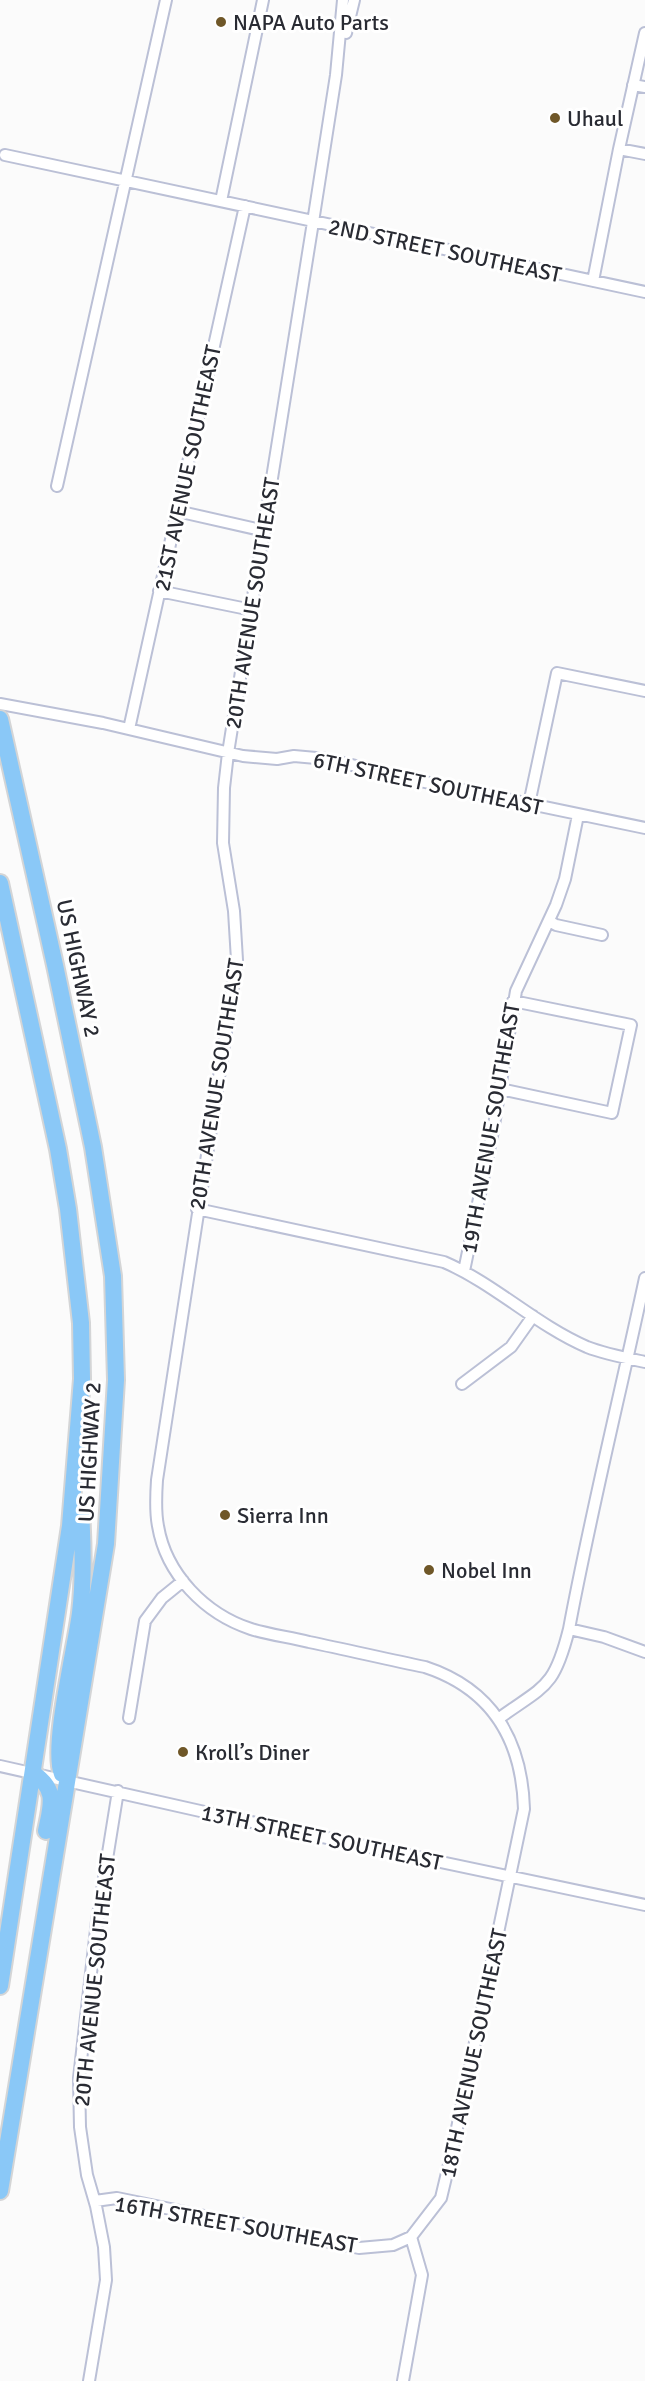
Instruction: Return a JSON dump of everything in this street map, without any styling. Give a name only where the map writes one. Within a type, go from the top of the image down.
[{"type":"highway","name":"US HIGHWAY 2","points":[[0,719],[81,1083],[105,1219],[113,1276],[116,1380],[114,1450],[106,1544],[0,2191]]},
{"type":"highway","points":[[0,774],[34,872]]},
{"type":"highway","name":"US HIGHWAY 2","points":[[0,883],[56,1138],[68,1209],[81,1323],[82,1379],[77,1459],[67,1548],[0,1986]]},
{"type":"highway","points":[[67,1780],[60,1772],[61,1734],[80,1612],[82,1584],[77,1459]]},
{"type":"highway","points":[[26,2035],[33,1923],[51,1797],[48,1786],[33,1773]]},
{"type":"street","points":[[57,486],[166,0]]},
{"type":"street","points":[[4,155],[221,201],[263,0]]},
{"type":"street","points":[[336,75],[343,0]]},
{"type":"street","points":[[336,75],[354,0]]},
{"type":"street","points":[[593,281],[618,149],[645,33]]},
{"type":"street","name":"20TH AVENUE SOUTHEAST","points":[[183,1581],[163,1545],[158,1525],[157,1480],[237,960],[234,911],[223,843],[223,798],[228,753],[336,75]]},
{"type":"street","points":[[633,85],[645,87]]},
{"type":"street","points":[[618,149],[645,154]]},
{"type":"street","name":"2ND STREET SOUTHEAST","points":[[221,201],[645,292]]},
{"type":"street","name":"21ST AVENUE SOUTHEAST","points":[[129,729],[244,206]]},
{"type":"street","points":[[177,511],[265,531]]},
{"type":"street","points":[[159,591],[252,610]]},
{"type":"street","points":[[529,804],[557,673],[645,691]]},
{"type":"street","name":"6TH STREET SOUTHEAST","points":[[0,704],[129,729],[228,753],[277,759],[294,756],[327,759],[645,828]]},
{"type":"street","name":"19TH AVENUE SOUTHEAST","points":[[578,815],[565,879],[549,921],[520,978],[513,1001],[500,1089],[464,1271],[533,1316],[588,1347],[645,1362]]},
{"type":"street","points":[[549,921],[556,926],[602,935]]},
{"type":"street","points":[[500,1089],[612,1113],[631,1025],[513,1001]]},
{"type":"street","points":[[197,1209],[444,1262],[464,1271]]},
{"type":"street","points":[[498,1719],[535,1695],[551,1679],[562,1658],[588,1530],[645,1278]]},
{"type":"street","points":[[462,1384],[511,1347],[533,1316]]},
{"type":"street","points":[[129,1718],[145,1620],[162,1598],[183,1581]]},
{"type":"street","name":"18TH AVENUE SOUTHEAST","points":[[183,1581],[206,1605],[220,1615],[253,1629],[443,1673],[476,1694],[498,1719],[511,1742],[523,1783],[524,1809],[511,1877],[441,2198],[411,2237]]},
{"type":"street","points":[[569,1629],[604,1637],[645,1653]]},
{"type":"street","name":"13TH STREET SOUTHEAST","points":[[0,1766],[218,1815],[645,1905]]},
{"type":"street","name":"20TH AVENUE SOUTHEAST","points":[[89,2381],[106,2280],[104,2247],[95,2200],[87,2175],[81,2135],[79,2078],[97,1922],[118,1791]]},
{"type":"street","name":"16TH STREET SOUTHEAST","points":[[95,2200],[117,2198],[359,2248],[393,2245],[411,2237]]},
{"type":"street","points":[[403,2381],[422,2275],[411,2237]]},
{"type":"place","name":"NAPA Auto Parts","points":[[221,22]]},
{"type":"place","name":"Uhaul","points":[[555,118]]},
{"type":"place","name":"Sierra Inn","points":[[225,1515]]},
{"type":"place","name":"Nobel Inn","points":[[429,1570]]},
{"type":"place","name":"Kroll’s Diner","points":[[183,1752]]}]
